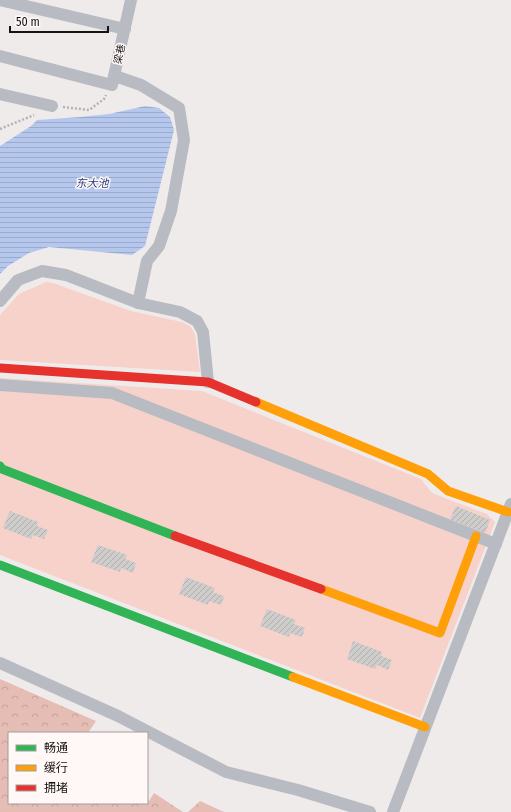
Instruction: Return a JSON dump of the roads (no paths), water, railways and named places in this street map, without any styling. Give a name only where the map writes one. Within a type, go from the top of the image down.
[{"type":"street","points":[[0,0],[125,29]]},
{"type":"street","name":"梁巷","points":[[113,80],[131,0]]},
{"type":"street","points":[[0,56],[141,85],[179,108],[184,140],[171,211],[159,246],[147,261],[138,303]]},
{"type":"street","points":[[0,94],[52,106]]},
{"type":"street","points":[[0,301],[18,280],[42,271],[66,275],[138,303],[180,312],[197,321],[203,332],[208,382]]},
{"type":"street","points":[[0,368],[208,382],[428,474],[448,491],[509,508],[393,812]]},
{"type":"street","points":[[0,385],[112,393],[496,544]]},
{"type":"street","points":[[0,466],[2,469],[174,536],[440,633],[476,536]]},
{"type":"street","points":[[0,565],[425,727]]},
{"type":"street","points":[[0,663],[118,716],[226,772],[298,790],[370,812]]},
{"type":"water","name":"东大池","points":[[145,106],[159,108],[170,117],[174,130],[145,246],[132,255],[49,247],[29,253],[8,266],[0,274],[0,146],[31,126],[37,120],[109,114]]}]
